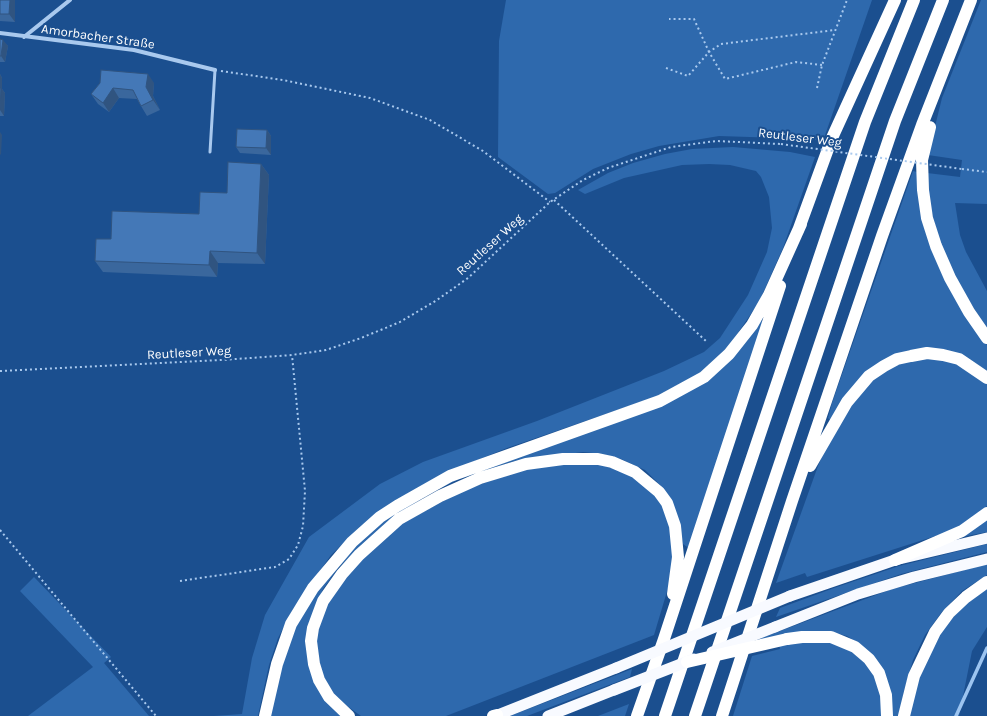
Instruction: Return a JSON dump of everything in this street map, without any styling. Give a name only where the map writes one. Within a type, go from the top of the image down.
[{"type":"highway","points":[[637,716],[664,639],[801,224],[832,138],[895,0]]},
{"type":"highway","points":[[665,716],[864,122],[914,0]]},
{"type":"highway","points":[[695,716],[892,129],[943,0]]},
{"type":"highway","points":[[722,716],[792,501],[882,236],[971,0]]},
{"type":"highway","points":[[956,37],[925,140],[922,160],[923,190],[927,218],[936,246],[950,278],[969,312],[987,338]]},
{"type":"highway","points":[[265,716],[277,664],[291,624],[312,588],[352,542],[380,517],[450,476],[660,401],[704,377],[729,354],[752,325],[769,296],[801,224]]},
{"type":"highway","points":[[792,501],[836,418],[868,376],[897,359],[927,354],[943,355],[959,359],[987,378]]},
{"type":"highway","points":[[349,716],[333,702],[324,689],[316,672],[312,651],[313,628],[323,601],[359,555],[399,520],[440,496],[480,478],[526,464],[563,459],[598,459],[612,462],[635,472],[659,492],[672,515],[678,535],[678,567],[664,639]]},
{"type":"highway","points":[[495,716],[790,596],[895,560],[962,531],[987,513]]},
{"type":"highway","points":[[895,560],[987,538]]},
{"type":"highway","points":[[548,716],[858,594],[914,576],[987,559]]},
{"type":"highway","points":[[904,716],[914,676],[935,632],[949,614],[966,597],[987,582]]},
{"type":"highway","points":[[687,662],[787,639],[802,637],[831,637],[855,646],[869,659],[878,673],[886,696],[887,716]]},
{"type":"street","points":[[24,36],[70,0]]},
{"type":"street","name":"Amorbacher Straße","points":[[0,33],[134,50],[215,70]]},
{"type":"lane","points":[[210,152],[215,70]]},
{"type":"path","points":[[817,88],[822,65],[847,0]]},
{"type":"path","points":[[669,19],[694,19],[709,52],[725,79],[796,62],[822,65]]},
{"type":"path","points":[[666,68],[688,76],[709,52],[721,44],[835,30]]},
{"type":"path","points":[[215,70],[283,80],[370,98],[430,120],[483,151],[550,202]]},
{"type":"path","name":"Reutleser Weg","points":[[0,371],[292,355],[326,350],[400,322],[437,300],[468,278],[550,202],[583,180],[608,168],[671,147],[716,141],[781,144],[987,172]]},
{"type":"path","points":[[554,199],[707,342]]},
{"type":"path","points":[[180,581],[275,567],[289,559],[298,544],[304,526],[305,491],[292,355]]},
{"type":"path","points":[[0,530],[156,716]]},
{"type":"shaded area","points":[[506,0],[872,0],[823,141],[782,135],[781,138],[719,136],[659,146],[631,154],[593,169],[555,193],[548,194],[498,157],[499,41]]},
{"type":"shaded area","points":[[981,0],[987,0],[987,204],[955,203],[960,235],[966,252],[987,291],[987,329],[956,280],[940,244],[930,205],[927,173],[960,177],[962,160],[928,155],[942,98]]},
{"type":"shaded area","points":[[733,147],[790,152],[815,157],[783,248],[759,302],[729,346],[700,373],[655,397],[507,448],[455,469],[357,530],[331,555],[293,609],[278,638],[269,665],[258,716],[214,716],[242,714],[252,658],[265,615],[309,537],[380,484],[423,462],[537,421],[664,371],[704,352],[720,338],[748,295],[767,252],[772,228],[769,197],[761,177],[756,171],[730,165],[682,165],[624,178],[585,194],[578,190],[608,173],[633,163],[665,154],[692,149]]},
{"type":"shaded area","points":[[913,171],[917,172],[917,184],[975,328],[987,345],[987,371],[972,361],[896,355],[830,420],[828,418],[832,403]]},
{"type":"shaded area","points":[[760,321],[764,321],[690,549],[683,544],[679,524],[661,486],[645,470],[621,459],[603,454],[583,452],[514,461],[459,479],[425,496],[387,522],[339,567],[323,589],[310,621],[307,652],[343,716],[269,716],[290,637],[314,594],[368,533],[404,507],[450,481],[677,398]]},
{"type":"shaded area","points":[[933,358],[954,362],[987,384],[987,506],[970,521],[945,533],[807,577],[805,573],[776,583],[826,447],[856,397],[880,373],[907,360]]},
{"type":"shaded area","points":[[581,462],[604,464],[638,478],[659,498],[668,516],[673,536],[671,578],[654,635],[446,716],[361,716],[336,698],[321,672],[316,637],[329,599],[362,557],[401,524],[460,492],[517,471]]},
{"type":"shaded area","points":[[987,519],[987,532],[956,538]]},
{"type":"shaded area","points":[[987,544],[987,552],[901,574],[776,617],[780,608],[834,588],[899,566]]},
{"type":"shaded area","points":[[987,564],[987,575],[962,591],[941,613],[925,635],[913,660],[904,691],[899,716],[892,716],[861,645],[847,636],[831,632],[756,640],[892,589]]},
{"type":"shaded area","points":[[34,577],[111,657],[104,663],[149,716],[28,716],[93,667],[20,591]]},
{"type":"shaded area","points":[[987,588],[987,627],[972,651],[959,716],[909,716],[916,683],[934,640],[961,608]]},
{"type":"shaded area","points":[[824,640],[845,646],[871,668],[880,687],[883,716],[733,716],[752,656],[780,649],[779,644]]},
{"type":"shaded area","points":[[632,669],[630,677],[527,716],[510,716]]},
{"type":"shaded area","points":[[629,704],[625,716],[598,716]]},
{"type":"building","points":[[0,0],[10,0],[9,14],[0,14]]},
{"type":"building","points":[[0,39],[3,40],[1,56],[0,56]]},
{"type":"building","points":[[101,70],[148,74],[146,87],[153,100],[141,106],[133,90],[113,88],[103,103],[91,94],[100,83]]},
{"type":"building","points":[[0,88],[1,88],[0,110]]},
{"type":"building","points":[[237,129],[267,130],[266,148],[236,147]]},
{"type":"building","points":[[228,162],[261,164],[257,253],[210,251],[209,265],[95,261],[96,239],[111,239],[112,211],[199,214],[200,192],[227,193]]},
{"type":"waterway","points":[[956,716],[987,648]]}]
